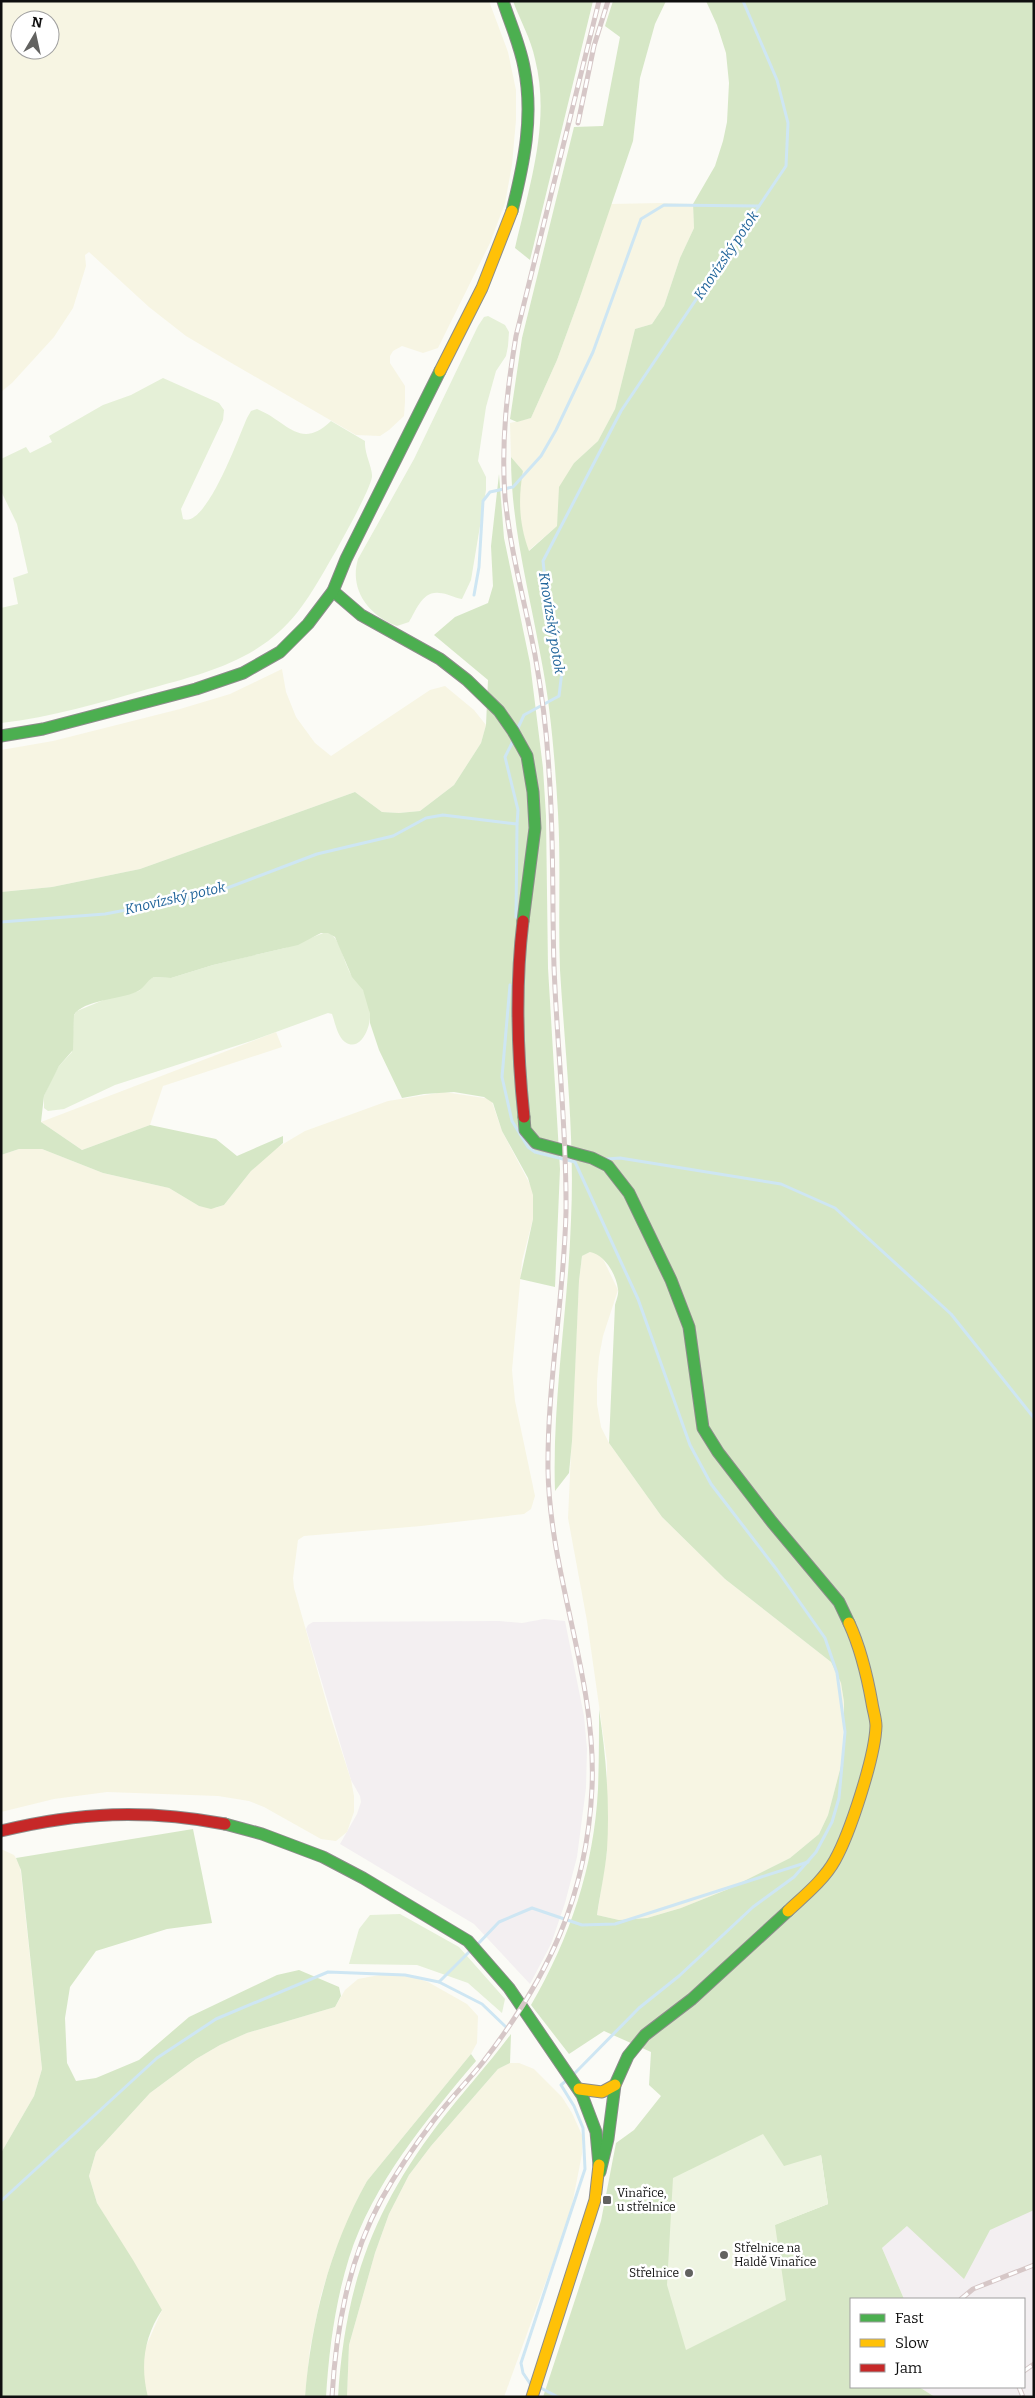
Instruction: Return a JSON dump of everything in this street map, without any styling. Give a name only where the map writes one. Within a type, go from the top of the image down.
[{"type":"street","points":[[1,736],[43,729],[196,689],[243,673],[280,652],[308,624],[333,591],[346,559],[496,259],[510,221],[529,128],[524,66],[503,1]]},
{"type":"street","points":[[333,591],[361,615],[440,659],[467,680],[499,711],[527,756],[533,792],[535,828],[518,961],[517,1050],[525,1130],[536,1143],[592,1158],[608,1166],[629,1193],[671,1280],[689,1327],[703,1428],[718,1452],[772,1522],[839,1602],[858,1643],[868,1680],[876,1725],[870,1758],[847,1834],[834,1862],[808,1894],[752,1942],[692,1999],[638,2042],[619,2072],[615,2085],[608,2139],[596,2200],[534,2390]]},
{"type":"street","points":[[1,1831],[49,1819],[101,1814],[145,1814],[197,1819],[247,1830],[298,1847],[350,1870],[467,1940],[500,1977],[577,2085],[594,2117],[598,2130],[600,2172]]},
{"type":"street","points":[[577,2085],[602,2092],[615,2085]]},
{"type":"shaded area","points":[[1,1],[489,1],[508,52],[516,90],[516,120],[512,165],[505,203],[490,243],[438,348],[423,353],[402,346],[393,351],[390,356],[390,363],[405,386],[405,402],[404,416],[389,430],[380,436],[356,435],[228,361],[186,336],[149,307],[89,252],[85,255],[86,266],[73,308],[54,337],[12,383],[1,392]]},
{"type":"shaded area","points":[[610,204],[693,204],[694,228],[680,258],[664,306],[652,324],[635,329],[615,409],[598,441],[574,463],[559,509],[557,526],[528,551],[520,521],[519,495],[523,471],[511,457],[510,423],[531,418],[557,360],[580,297]]},
{"type":"shaded area","points":[[282,669],[286,692],[296,717],[315,743],[331,756],[430,690],[445,686],[474,710],[486,725],[481,743],[454,785],[420,811],[382,812],[355,792],[140,869],[52,887],[1,892],[1,750],[53,741],[180,709],[230,694]]},
{"type":"shaded area","points":[[276,1032],[282,1047],[163,1086],[150,1125],[82,1150],[41,1122]]},
{"type":"shaded area","points":[[444,1092],[491,1099],[502,1131],[533,1190],[533,1219],[522,1261],[512,1370],[515,1401],[535,1496],[531,1509],[524,1514],[421,1526],[304,1536],[298,1540],[293,1578],[294,1588],[330,1715],[351,1780],[354,1796],[354,1812],[347,1832],[336,1841],[321,1839],[264,1807],[249,1801],[218,1796],[107,1792],[54,1799],[1,1812],[1,1155],[19,1149],[42,1149],[103,1173],[169,1188],[199,1206],[215,1208],[224,1205],[251,1171],[273,1150],[305,1131],[388,1101]]},
{"type":"shaded area","points":[[590,1252],[598,1253],[603,1259],[618,1290],[603,1336],[597,1381],[597,1404],[601,1427],[609,1443],[662,1517],[725,1579],[831,1662],[841,1683],[844,1702],[842,1762],[828,1815],[819,1834],[790,1858],[726,1890],[681,1908],[647,1918],[619,1920],[597,1915],[607,1852],[607,1762],[587,1621],[568,1518],[579,1281],[582,1256]]},
{"type":"shaded area","points":[[544,1619],[565,1621],[584,1716],[587,1749],[586,1788],[577,1857],[565,1903],[551,1944],[530,1984],[474,1924],[340,1844],[357,1814],[361,1802],[360,1796],[351,1780],[306,1629],[313,1622],[499,1621],[522,1623]]},
{"type":"shaded area","points":[[1,1849],[14,1855],[20,1865],[42,2069],[34,2096],[1,2153]]},
{"type":"shaded area","points":[[390,1973],[407,1975],[428,1982],[467,2004],[478,2016],[477,2043],[471,2054],[367,2181],[358,2198],[334,2254],[321,2295],[310,2348],[305,2397],[148,2397],[143,2377],[144,2351],[162,2310],[97,2203],[89,2176],[96,2152],[150,2093],[196,2059],[220,2045],[247,2033],[335,2007],[345,1990],[358,1979]]},
{"type":"shaded area","points":[[510,2063],[519,2063],[534,2069],[562,2097],[582,2135],[582,2154],[571,2210],[504,2397],[347,2397],[349,2345],[375,2253],[389,2214],[409,2175],[431,2146],[498,2069]]},
{"type":"shaded area","points":[[1034,2202],[1034,2397],[935,2397],[921,2388],[1025,2388],[1025,2298],[904,2298],[882,2248],[907,2226],[987,2225]]},
{"type":"green space","points":[[513,1],[593,1],[530,260],[515,248],[532,178],[541,107],[535,59],[531,44]]},
{"type":"green space","points":[[613,1],[666,1],[655,24],[640,78],[633,141],[580,297],[557,360],[531,418],[517,422],[510,419],[522,338],[574,127],[603,126],[620,37],[605,26]]},
{"type":"green space","points":[[706,1],[1034,1],[1034,2210],[990,2230],[964,2279],[907,2226],[882,2248],[904,2298],[850,2298],[850,2388],[921,2388],[935,2397],[543,2397],[601,2221],[616,2143],[634,2130],[661,2096],[649,2085],[651,2052],[604,2031],[569,2054],[531,2005],[545,1980],[568,1928],[585,1874],[596,1818],[599,1709],[608,1797],[608,1832],[597,1915],[619,1920],[647,1918],[681,1908],[726,1890],[790,1858],[819,1834],[828,1815],[842,1762],[844,1702],[841,1683],[831,1662],[725,1579],[662,1517],[609,1443],[615,1305],[618,1291],[615,1277],[609,1266],[600,1257],[590,1252],[582,1256],[579,1281],[569,1473],[555,1491],[556,1423],[572,1189],[571,1126],[560,970],[559,833],[550,716],[517,533],[511,457],[523,471],[520,511],[529,551],[557,526],[559,487],[574,463],[598,441],[615,409],[635,329],[652,324],[664,306],[680,258],[694,228],[693,204],[715,166],[723,141],[727,122],[729,83],[726,53],[717,25]],"holes":[[[821,2155],[828,2204],[774,2225]]]},
{"type":"green space","points":[[488,316],[505,325],[509,332],[506,356],[496,371],[486,407],[478,461],[486,477],[486,490],[471,580],[462,599],[442,593],[428,595],[420,603],[409,622],[397,626],[377,615],[363,600],[356,581],[358,559],[414,459],[478,326],[484,317]]},
{"type":"green space","points":[[163,378],[219,403],[224,410],[223,420],[181,509],[183,519],[192,518],[202,510],[221,479],[247,418],[251,411],[257,409],[302,434],[320,430],[331,421],[365,441],[372,474],[370,484],[337,549],[309,596],[284,628],[259,647],[229,663],[181,680],[76,709],[1,723],[1,608],[18,604],[13,578],[28,573],[17,524],[1,491],[1,459],[26,447],[30,453],[52,442],[49,436],[103,405],[131,395]]},
{"type":"green space","points":[[499,474],[504,538],[530,663],[543,768],[546,816],[548,968],[560,1169],[555,1287],[520,1279],[533,1219],[533,1195],[528,1178],[502,1131],[493,1103],[484,1097],[454,1092],[402,1098],[379,1050],[370,1023],[370,1014],[363,990],[352,977],[335,937],[328,933],[321,933],[298,945],[213,965],[171,978],[154,977],[136,992],[85,1006],[74,1015],[73,1050],[59,1066],[44,1096],[41,1122],[82,1150],[150,1125],[216,1139],[237,1156],[283,1136],[283,1143],[251,1171],[224,1205],[211,1209],[199,1206],[169,1188],[103,1173],[42,1149],[19,1149],[1,1155],[1,892],[52,887],[140,869],[355,792],[382,812],[420,811],[454,785],[481,743],[486,725],[488,680],[434,635],[455,617],[488,603],[493,586],[491,546]]},
{"type":"green space","points":[[326,932],[337,941],[349,972],[366,995],[370,1014],[369,1025],[364,1037],[356,1044],[345,1042],[342,1039],[332,1014],[328,1013],[254,1040],[115,1085],[64,1109],[48,1111],[44,1108],[44,1096],[52,1078],[59,1066],[72,1052],[74,1015],[77,1011],[106,999],[139,991],[147,981],[154,977],[171,978],[213,965],[285,948]]},
{"type":"green space","points":[[193,1829],[212,1923],[167,1929],[96,1951],[70,1987],[65,2018],[67,2063],[76,2081],[96,2078],[139,2060],[189,2017],[277,1975],[299,1970],[339,1987],[341,1996],[335,2007],[247,2033],[220,2045],[196,2059],[150,2093],[96,2152],[89,2176],[97,2203],[162,2310],[151,2331],[145,2352],[144,2374],[148,2397],[1,2397],[1,2153],[34,2096],[42,2069],[21,1870],[16,1858]]},
{"type":"green space","points":[[400,1914],[459,1947],[505,1999],[502,2013],[468,1983],[417,1965],[349,1964],[359,1929],[370,1915]]},
{"type":"green space","points":[[511,2034],[510,2063],[498,2069],[431,2146],[409,2175],[389,2214],[375,2253],[349,2345],[347,2397],[338,2397],[347,2320],[355,2285],[379,2219],[396,2187],[439,2123]]},
{"type":"green space","points":[[471,2054],[476,2061],[420,2129],[387,2178],[359,2230],[349,2258],[336,2309],[326,2397],[305,2397],[312,2340],[324,2285],[354,2206],[367,2181]]},
{"type":"green space","name":"Střelnice na Haldě Vinařice","points":[[763,2134],[784,2166],[821,2155],[828,2204],[775,2225],[786,2300],[686,2350],[667,2285],[673,2178]]},
{"type":"waterway","name":"Knovízský potok","points":[[517,730],[524,715],[559,696],[562,671],[550,623],[543,561],[621,411],[786,166],[788,123],[777,80],[743,1]]},
{"type":"waterway","points":[[474,595],[479,567],[483,501],[490,492],[513,487],[541,456],[556,430],[593,352],[641,219],[664,205],[759,206]]},
{"type":"waterway","name":"Knovízský potok","points":[[1,922],[105,914],[214,893],[317,854],[393,836],[426,818],[443,815],[517,824],[518,810],[505,757],[513,741]]},
{"type":"waterway","points":[[516,917],[517,824]]},
{"type":"waterway","points":[[510,985],[502,1077],[512,1121],[528,1147],[535,1152],[575,1162],[638,1299],[690,1445],[711,1484],[777,1570],[825,1638],[837,1673],[845,1732],[839,1798],[832,1822],[816,1852],[794,1877],[753,1907],[679,1976],[639,2008],[574,2074]]},
{"type":"waterway","points":[[607,1159],[620,1158],[781,1184],[835,1208],[951,1314],[1034,1418]]},
{"type":"waterway","points":[[477,1945],[499,1922],[532,1908],[582,1925],[615,1924],[808,1862]]},
{"type":"waterway","points":[[1,2201],[157,2058],[216,2019],[328,1972],[405,1975],[439,1982],[470,1951]]},
{"type":"waterway","points":[[439,1982],[482,2004],[506,2027]]},
{"type":"waterway","points":[[531,2385],[523,2373],[521,2363],[585,2169],[583,2128],[574,2106],[561,2085],[567,2080]]},
{"type":"waterway","points":[[539,2387],[558,2397]]},
{"type":"railway","points":[[332,2397],[337,2346],[346,2296],[352,2271],[370,2223],[399,2169],[440,2113],[483,2062],[506,2031],[545,1967],[560,1934],[572,1900],[582,1865],[589,1827],[592,1788],[592,1747],[588,1708],[556,1550],[548,1470],[550,1406],[565,1244],[566,1212],[565,1150],[555,997],[551,796],[542,699],[507,517],[504,477],[504,436],[516,336],[599,1]]},
{"type":"railway","points":[[578,123],[594,46],[608,1]]},
{"type":"railway","points":[[962,2298],[973,2289],[1034,2265]]},
{"type":"railway","points":[[1025,2370],[1034,2364]]},
{"type":"railway","points":[[1019,2388],[1023,2397]]},
{"type":"traffic: fast","points":[[503,1],[522,59],[528,103],[524,157],[512,211]]},
{"type":"traffic: fast","points":[[1,736],[43,729],[196,689],[243,673],[280,652],[308,624],[333,591],[346,559],[440,371]]},
{"type":"traffic: fast","points":[[333,591],[361,615],[440,659],[467,680],[499,711],[513,731],[527,756],[533,792],[535,828],[523,921]]},
{"type":"traffic: fast","points":[[524,1117],[525,1130],[536,1143],[592,1158],[608,1166],[629,1193],[671,1280],[689,1327],[703,1428],[718,1452],[772,1522],[839,1602],[849,1623]]},
{"type":"traffic: fast","points":[[225,1824],[262,1834],[323,1857],[363,1878],[468,1941],[509,1988],[582,2095],[596,2132],[599,2165]]},
{"type":"traffic: fast","points":[[600,2172],[608,2139],[615,2085],[628,2056],[645,2035],[692,1999],[788,1911]]},
{"type":"traffic: slow","points":[[440,371],[482,288],[512,211]]},
{"type":"traffic: slow","points":[[788,1911],[820,1881],[835,1860],[854,1814],[867,1775],[875,1740],[876,1720],[868,1682],[849,1623]]},
{"type":"traffic: slow","points":[[579,2089],[602,2092],[615,2085]]},
{"type":"traffic: slow","points":[[532,2397],[595,2200],[599,2165]]},
{"type":"traffic: jam","points":[[523,921],[520,946],[518,1019],[524,1117]]},
{"type":"traffic: jam","points":[[1,1831],[85,1816],[113,1815],[168,1816],[225,1824]]},
{"type":"place","name":"Vinařice, u střelnice","points":[[607,2200]]},
{"type":"place","name":"Střelnice na Haldě Vinařice","points":[[724,2255]]},
{"type":"place","name":"Střelnice","points":[[689,2273]]}]
